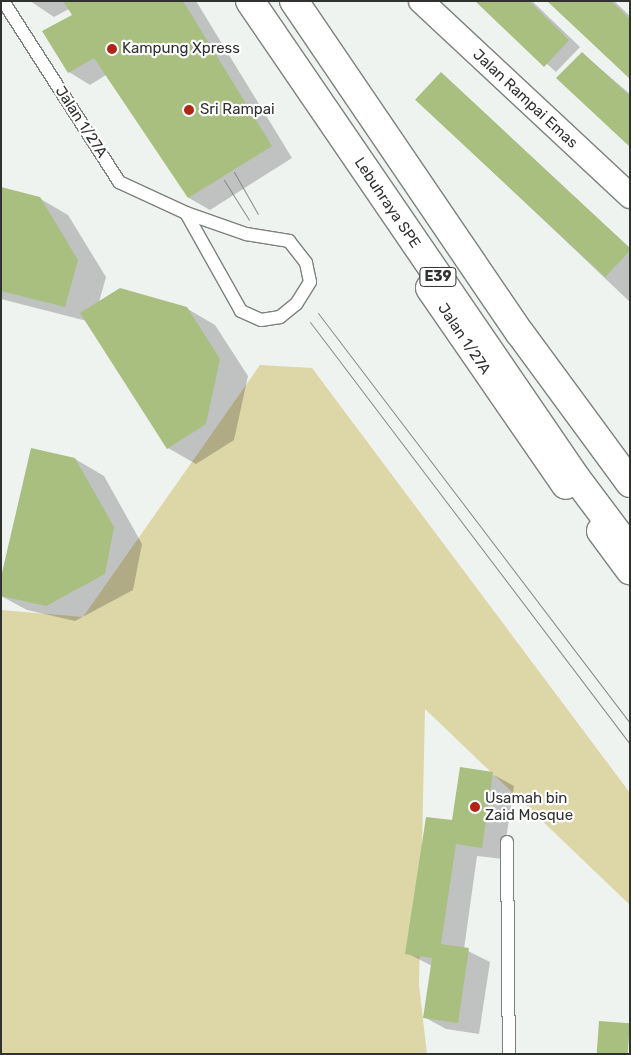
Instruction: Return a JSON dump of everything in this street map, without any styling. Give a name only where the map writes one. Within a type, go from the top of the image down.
[{"type":"main road","name":"Jalan 1/27A","points":[[240,1],[521,424],[630,570]]},
{"type":"main road","name":"Lebuhraya SPE","points":[[250,1],[576,478],[630,550]]},
{"type":"main road","name":"E39","points":[[294,1],[520,334],[630,482]]},
{"type":"main road","points":[[306,1],[630,482]]},
{"type":"street","name":"Jalan Rampai Emas","points":[[421,1],[630,196]]},
{"type":"lane","name":"Jalan 1/27A","points":[[3,1],[119,182],[186,213],[246,234],[289,241],[306,263],[310,282],[296,304],[280,317],[270,319],[261,320],[241,311],[186,213]]},
{"type":"lane","points":[[507,842],[509,1054]]},
{"type":"shaded area","points":[[260,365],[312,368],[630,793],[630,905],[425,709],[419,985],[427,1054],[1,1054],[1,610],[83,617]]},
{"type":"building","name":"Sri Rampai","points":[[63,1],[183,1],[272,146],[188,198],[94,58],[68,73],[42,31],[72,15]]},
{"type":"building","points":[[475,1],[529,1],[569,40],[544,67]]},
{"type":"building","points":[[547,1],[611,1],[630,19],[630,79]]},
{"type":"building","points":[[582,52],[630,96],[630,147],[556,78]]},
{"type":"building","points":[[441,72],[630,248],[630,251],[605,277],[415,100]]},
{"type":"building","points":[[1,187],[40,197],[78,260],[65,307],[1,291]]},
{"type":"building","points":[[120,288],[187,307],[220,359],[206,424],[167,449],[80,313]]},
{"type":"building","points":[[31,448],[75,458],[114,527],[105,574],[46,606],[1,596],[1,577]]},
{"type":"building","points":[[460,767],[493,772],[482,848],[456,844],[441,944],[469,948],[458,1023],[423,1018],[432,958],[405,954],[426,817],[452,820]]},
{"type":"building","points":[[599,1021],[630,1023],[628,1054],[597,1054]]},
{"type":"tram line","points":[[234,172],[258,214]]},
{"type":"tram line","points":[[224,180],[249,220]]},
{"type":"tram line","points":[[318,313],[630,723]]},
{"type":"tram line","points":[[310,322],[630,744]]},
{"type":"place","name":"Kampung Xpress","points":[[112,49]]},
{"type":"place","name":"Sri Rampai","points":[[189,110]]},
{"type":"place","name":"Usamah bin Zaid Mosque","points":[[475,807]]}]
